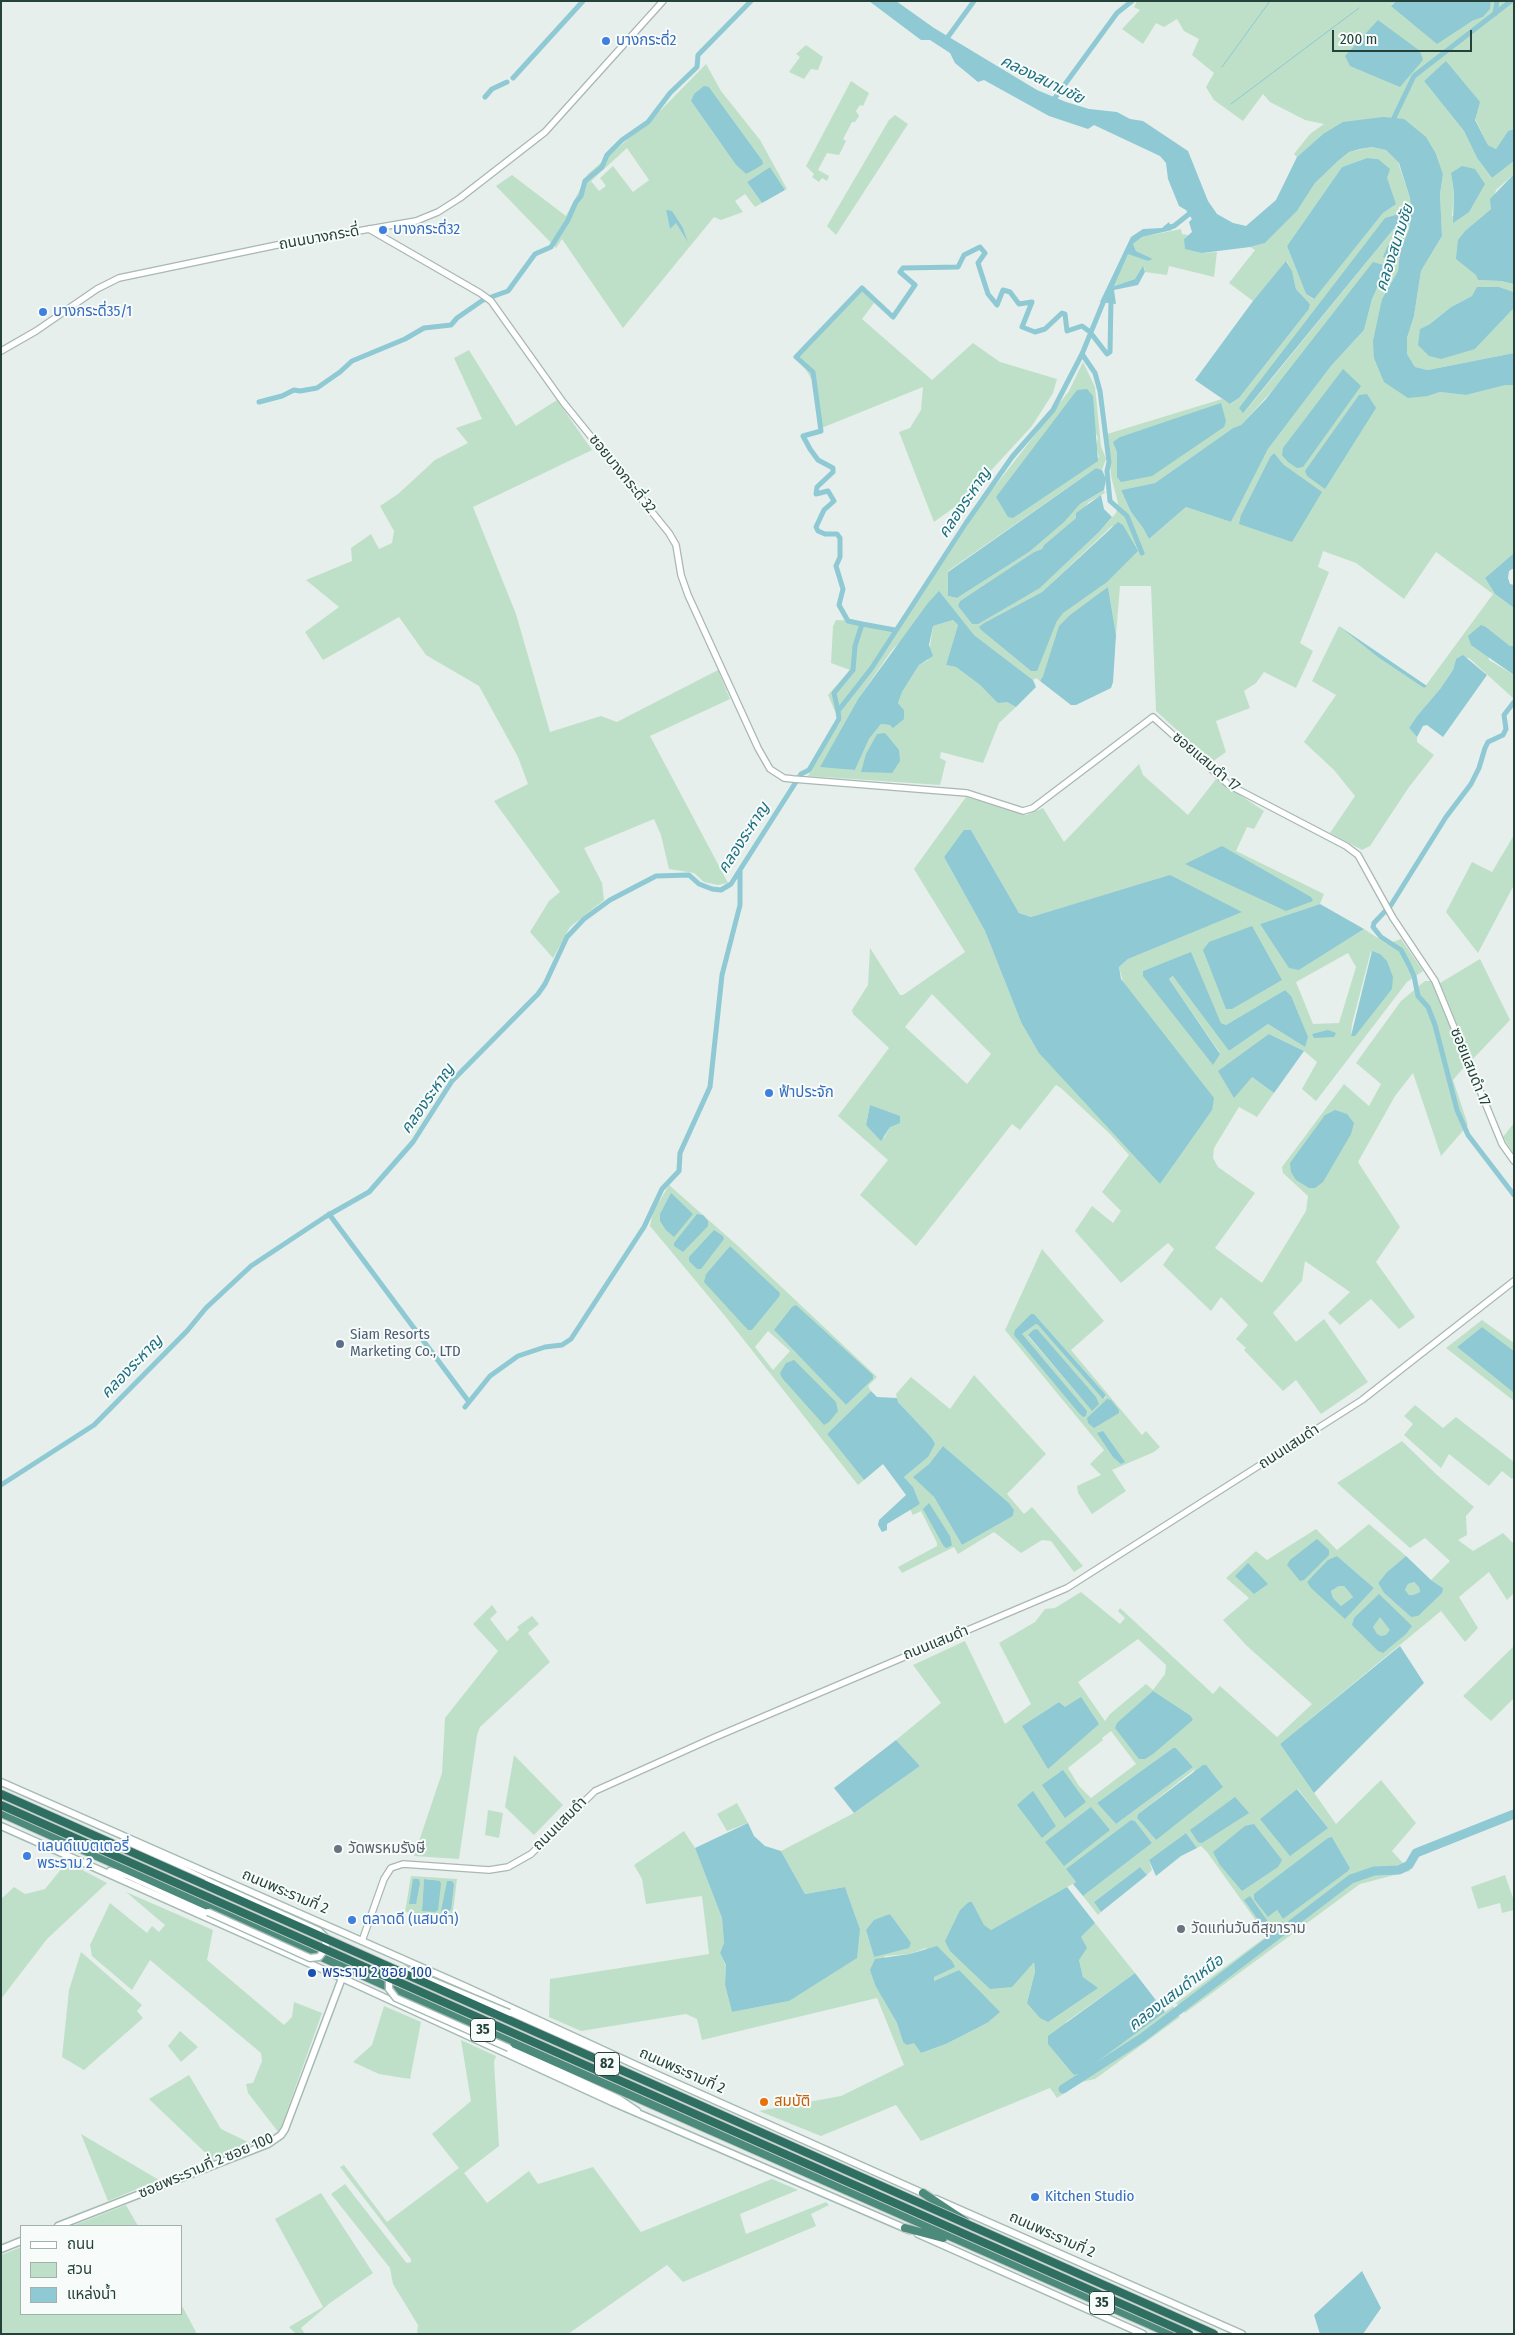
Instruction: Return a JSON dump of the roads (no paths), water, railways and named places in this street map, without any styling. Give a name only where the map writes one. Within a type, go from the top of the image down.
[{"type":"highway","name":"ถนนพระรามที่ 2","points":[[1,1795],[1212,2334]]},
{"type":"highway","name":"82","points":[[1,1795],[1212,2334]]},
{"type":"highway","name":"82","points":[[1,1805],[1188,2334]]},
{"type":"highway","name":"35","points":[[1,1813],[512,2044],[1171,2334]]},
{"type":"highway","points":[[923,2193],[975,2228]]},
{"type":"highway","points":[[906,2228],[967,2244]]},
{"type":"main road","name":"ถนนพระรามที่ 2","points":[[1,1782],[362,1940],[640,2067],[1242,2334]]},
{"type":"main road","name":"35","points":[[1,1826],[342,1978],[640,2114],[906,2228],[1143,2334]]},
{"type":"main road","points":[[94,1867],[127,1875],[307,1957],[319,1957],[326,1948],[325,1937],[319,1931],[142,1850],[114,1832]]},
{"type":"main road","points":[[640,2067],[580,2046],[509,2013],[406,1970],[394,1973],[389,1980],[389,1989],[396,1998],[619,2099],[631,2105],[640,2114]]},
{"type":"main road","name":"ซอยพระรามที่ 2 ซอย 100","points":[[61,2225],[268,2144],[281,2135],[285,2129],[342,1978]]},
{"type":"main road","points":[[1,2249],[20,2241]]},
{"type":"street","name":"ถนนบางกระดี่","points":[[1,351],[36,331],[98,289],[118,278],[269,246],[416,220],[438,212],[545,132],[663,1]]},
{"type":"street","name":"ซอยบางกระดี่ 32","points":[[369,229],[488,299],[563,402],[674,540],[688,595],[763,760],[777,774],[793,780]]},
{"type":"street","name":"ซอยแสมดำ 17","points":[[793,780],[967,792],[1023,811],[1033,808],[1153,717],[1229,785],[1353,850],[1362,861],[1393,918],[1435,981],[1502,1144],[1514,1161]]},
{"type":"street","name":"ถนนแสมดำ","points":[[362,1940],[384,1879],[391,1868],[403,1864],[489,1870],[508,1867],[531,1854],[595,1791],[713,1738],[1067,1588],[1362,1400],[1514,1280]]},
{"type":"water","points":[[869,1],[896,1],[934,28],[1037,90],[1089,109],[1117,112],[1130,119],[1143,121],[1188,151],[1208,201],[1217,214],[1233,223],[1246,226],[1276,200],[1297,157],[1323,134],[1343,122],[1383,117],[1404,119],[1426,137],[1436,154],[1443,174],[1440,194],[1442,236],[1421,271],[1414,316],[1407,338],[1407,354],[1415,367],[1428,370],[1514,353],[1514,385],[1506,385],[1466,395],[1440,392],[1428,396],[1408,398],[1384,382],[1374,358],[1373,341],[1382,299],[1398,271],[1400,252],[1409,229],[1411,212],[1410,198],[1399,163],[1386,150],[1372,147],[1349,152],[1315,183],[1297,211],[1265,243],[1250,247],[1202,253],[1185,249],[1184,239],[1192,232],[1189,222],[1192,219],[1186,210],[1179,206],[1168,179],[1166,163],[1160,156],[1094,125],[1088,129],[1049,116],[984,80],[978,82],[955,63],[950,53],[930,40],[921,40]]},
{"type":"water","points":[[1396,1],[1491,1],[1490,9],[1483,17],[1472,21],[1437,44],[1391,6]]},
{"type":"water","points":[[1378,20],[1420,51],[1423,60],[1400,87],[1350,66],[1345,56]]},
{"type":"water","points":[[1446,61],[1480,102],[1475,120],[1488,145],[1496,149],[1508,131],[1514,129],[1514,161],[1492,178],[1477,158],[1464,131],[1424,81]]},
{"type":"water","points":[[704,86],[709,87],[763,164],[746,174],[736,165],[691,101],[694,94]]},
{"type":"water","points":[[1367,158],[1378,159],[1390,169],[1387,178],[1396,204],[1383,213],[1314,299],[1306,294],[1287,246],[1342,167]]},
{"type":"water","points":[[1462,166],[1475,169],[1485,184],[1469,212],[1453,223],[1454,192],[1451,173]]},
{"type":"water","points":[[770,167],[785,190],[762,203],[747,182]]},
{"type":"water","points":[[1514,174],[1514,284],[1501,281],[1478,280],[1476,275],[1456,259],[1458,240],[1466,230],[1491,209],[1490,199]]},
{"type":"water","points":[[666,210],[672,211],[683,228],[688,242],[676,223],[670,229]]},
{"type":"water","points":[[1399,214],[1401,220],[1243,413],[1239,408],[1385,218]]},
{"type":"water","points":[[1169,222],[1172,230],[1142,237],[1133,244],[1136,251],[1153,259],[1148,261],[1128,254],[1114,286],[1135,279],[1143,266],[1145,272],[1138,285],[1114,290],[1116,304],[1100,302],[1131,237],[1143,229],[1162,228]]},
{"type":"water","points":[[1396,241],[1390,259],[1383,257],[1388,245]]},
{"type":"water","points":[[1286,261],[1292,271],[1296,289],[1310,304],[1309,309],[1239,398],[1230,404],[1195,380],[1253,301]]},
{"type":"water","points":[[1373,262],[1387,266],[1372,299],[1364,330],[1331,366],[1268,449],[1231,522],[1186,507],[1149,539],[1131,512],[1121,490],[1155,483],[1233,428],[1241,425],[1266,399]]},
{"type":"water","points":[[1477,287],[1499,287],[1514,292],[1514,308],[1475,349],[1441,359],[1429,356],[1418,345],[1420,329],[1430,324],[1451,307],[1472,296]]},
{"type":"water","points":[[1343,369],[1361,386],[1303,467],[1297,468],[1282,455],[1283,448]]},
{"type":"water","points":[[1087,389],[1093,396],[1098,461],[1013,518],[1008,517],[996,497],[1077,390]]},
{"type":"water","points":[[1367,394],[1376,408],[1325,489],[1307,476],[1305,471],[1359,395]]},
{"type":"water","points":[[1221,403],[1226,421],[1224,427],[1152,476],[1121,482],[1117,477],[1117,452],[1113,442],[1120,437]]},
{"type":"water","points":[[1274,453],[1284,465],[1322,492],[1292,542],[1239,524],[1241,515],[1270,457]]},
{"type":"water","points":[[1096,468],[1102,470],[1106,479],[1104,490],[1080,504],[1064,522],[1029,552],[957,598],[948,596],[948,572]]},
{"type":"water","points":[[1101,495],[1104,509],[1112,517],[1099,532],[1040,588],[978,624],[972,624],[958,606],[960,601],[1034,552],[1042,549],[1044,545],[1076,518],[1076,513]]},
{"type":"water","points":[[1118,522],[1123,525],[1138,551],[1107,582],[1063,613],[1057,621],[1037,671],[1031,671],[981,630],[979,627],[984,623],[1042,592]]},
{"type":"water","points":[[1514,553],[1514,568],[1509,571],[1508,578],[1510,584],[1514,585],[1514,608],[1495,594],[1485,578]]},
{"type":"water","points":[[1108,587],[1116,635],[1113,682],[1111,688],[1076,705],[1071,705],[1040,681],[1059,626],[1070,615]]},
{"type":"water","points":[[939,591],[974,635],[1033,680],[1036,687],[1016,707],[1007,702],[998,703],[980,685],[956,667],[946,665],[958,625],[953,620],[933,626],[929,645],[933,656],[919,665],[902,692],[898,703],[904,710],[904,719],[893,728],[890,725],[881,724],[869,739],[855,770],[820,767],[858,699],[928,603]]},
{"type":"water","points":[[1481,625],[1510,646],[1514,646],[1514,675],[1471,645],[1468,636]]},
{"type":"water","points":[[1339,626],[1427,686],[1424,688],[1378,657]]},
{"type":"water","points":[[1463,655],[1487,675],[1443,737],[1427,725],[1423,726],[1417,737],[1409,728],[1453,670],[1456,659]]},
{"type":"water","points":[[885,733],[899,750],[900,761],[892,773],[861,772],[866,754],[877,734]]},
{"type":"water","points":[[964,830],[971,830],[1019,913],[1031,917],[1170,875],[1242,912],[1128,959],[1119,967],[1121,979],[1214,1098],[1212,1110],[1160,1184],[1039,1053],[1021,1022],[985,931],[944,857]]},
{"type":"water","points":[[1222,846],[1311,897],[1313,901],[1286,911],[1185,864]]},
{"type":"water","points":[[1320,904],[1364,929],[1299,970],[1289,968],[1260,924]]},
{"type":"water","points":[[1252,926],[1282,980],[1232,1009],[1226,1009],[1203,950],[1209,942]]},
{"type":"water","points":[[1372,951],[1380,954],[1387,961],[1393,977],[1392,989],[1355,1036],[1351,1036]]},
{"type":"water","points":[[1191,952],[1221,1023],[1226,1025],[1285,990],[1291,996],[1308,1037],[1305,1047],[1268,1024],[1229,1051],[1173,976],[1169,979],[1220,1054],[1213,1065],[1143,976],[1143,971]]},
{"type":"water","points":[[1328,1030],[1336,1033],[1334,1037],[1314,1038],[1312,1034]]},
{"type":"water","points":[[1269,1034],[1304,1051],[1274,1093],[1252,1077],[1234,1098],[1218,1071]]},
{"type":"water","points":[[870,1105],[900,1116],[900,1123],[890,1127],[881,1141],[866,1125]]},
{"type":"water","points":[[1335,1110],[1347,1114],[1354,1123],[1351,1134],[1323,1182],[1315,1188],[1309,1188],[1296,1180],[1291,1172],[1290,1163],[1325,1115]]},
{"type":"water","points":[[671,1193],[693,1214],[674,1237],[660,1221],[660,1214]]},
{"type":"water","points":[[697,1214],[703,1215],[708,1221],[708,1226],[683,1252],[674,1246],[674,1243]]},
{"type":"water","points":[[714,1230],[723,1236],[724,1239],[701,1269],[697,1269],[689,1261],[689,1257]]},
{"type":"water","points":[[730,1246],[780,1293],[779,1297],[752,1330],[748,1330],[704,1282],[706,1274]]},
{"type":"water","points":[[796,1305],[873,1375],[873,1379],[846,1405],[774,1330],[792,1307]]},
{"type":"water","points":[[1031,1314],[1034,1314],[1106,1395],[1103,1399],[1038,1325],[1036,1324],[1022,1334],[1087,1411],[1086,1416],[1083,1417],[1078,1412],[1014,1335],[1015,1330]]},
{"type":"water","points":[[1482,1327],[1514,1351],[1514,1393],[1457,1347]]},
{"type":"water","points":[[1037,1329],[1096,1397],[1099,1404],[1092,1411],[1028,1335]]},
{"type":"water","points":[[794,1360],[836,1402],[838,1411],[824,1425],[782,1378],[780,1373],[786,1363]]},
{"type":"water","points":[[871,1391],[877,1397],[897,1398],[898,1402],[931,1437],[935,1444],[928,1457],[904,1477],[913,1487],[920,1504],[887,1524],[887,1530],[882,1532],[878,1525],[879,1520],[906,1495],[883,1464],[864,1480],[827,1434]]},
{"type":"water","points":[[1107,1399],[1111,1400],[1119,1410],[1119,1413],[1094,1428],[1088,1423],[1087,1418]]},
{"type":"water","points":[[1103,1431],[1125,1462],[1121,1464],[1113,1457],[1097,1433]]},
{"type":"water","points":[[943,1446],[1009,1503],[1014,1510],[1013,1516],[962,1545],[934,1497],[913,1477],[929,1464]]},
{"type":"water","points":[[929,1503],[950,1536],[952,1545],[949,1547],[946,1548],[943,1545],[923,1509]]},
{"type":"water","points":[[1317,1539],[1329,1550],[1329,1555],[1304,1580],[1300,1581],[1287,1565],[1290,1560]]},
{"type":"water","points":[[1337,1556],[1374,1588],[1345,1619],[1311,1588],[1307,1582],[1328,1560]],"holes":[[[1339,1586],[1344,1586],[1353,1597],[1341,1606],[1333,1598],[1331,1591]]]},
{"type":"water","points":[[1406,1556],[1431,1580],[1443,1588],[1442,1593],[1418,1616],[1411,1617],[1384,1593],[1378,1583],[1387,1572]],"holes":[[[1414,1582],[1419,1587],[1420,1592],[1413,1595],[1409,1595],[1405,1590],[1408,1584]]]},
{"type":"water","points":[[1248,1563],[1268,1584],[1254,1594],[1235,1576]]},
{"type":"water","points":[[1379,1594],[1412,1626],[1406,1634],[1383,1653],[1378,1651],[1352,1625],[1354,1618]],"holes":[[[1380,1617],[1390,1630],[1386,1635],[1381,1636],[1377,1634],[1373,1627]]]},
{"type":"water","points":[[1400,1646],[1424,1683],[1314,1793],[1280,1744]]},
{"type":"water","points":[[1153,1691],[1191,1716],[1193,1720],[1153,1754],[1145,1759],[1139,1759],[1115,1728],[1117,1723]]},
{"type":"water","points":[[1081,1697],[1099,1724],[1048,1769],[1022,1726],[1059,1702],[1065,1707]]},
{"type":"water","points":[[896,1740],[920,1766],[854,1813],[834,1788]]},
{"type":"water","points":[[1173,1748],[1176,1748],[1193,1767],[1116,1824],[1097,1803]]},
{"type":"water","points":[[1203,1765],[1206,1765],[1223,1787],[1156,1840],[1137,1818],[1138,1814]]},
{"type":"water","points":[[1063,1770],[1086,1802],[1065,1818],[1042,1785]]},
{"type":"water","points":[[1297,1789],[1328,1828],[1290,1856],[1260,1819]]},
{"type":"water","points":[[1033,1791],[1056,1826],[1042,1838],[1017,1805]]},
{"type":"water","points":[[1235,1797],[1249,1813],[1202,1843],[1198,1842],[1190,1830]]},
{"type":"water","points":[[1091,1807],[1110,1830],[1064,1866],[1045,1842]]},
{"type":"water","points":[[1131,1820],[1135,1821],[1152,1843],[1083,1896],[1073,1884],[1076,1882],[1066,1869]]},
{"type":"water","points":[[748,1823],[754,1836],[765,1846],[781,1851],[805,1894],[845,1887],[860,1929],[857,1958],[789,2001],[732,2012],[725,1985],[726,1965],[720,1953],[724,1943],[722,1918],[695,1848]]},
{"type":"water","points":[[1254,1824],[1282,1860],[1278,1867],[1242,1891],[1220,1865],[1213,1852],[1245,1826]]},
{"type":"water","points":[[1186,1833],[1197,1848],[1181,1856],[1156,1876],[1149,1860]]},
{"type":"water","points":[[1332,1837],[1350,1868],[1348,1871],[1283,1919],[1277,1910],[1268,1917],[1254,1899],[1254,1894],[1328,1838]]},
{"type":"water","points":[[1140,1867],[1147,1875],[1101,1912],[1094,1902]]},
{"type":"water","points":[[413,1879],[419,1879],[420,1883],[416,1904],[409,1904]]},
{"type":"water","points":[[424,1879],[440,1881],[441,1884],[438,1910],[435,1912],[422,1911]]},
{"type":"water","points":[[447,1881],[452,1881],[454,1884],[451,1910],[444,1913],[441,1911]]},
{"type":"water","points":[[1067,1887],[1095,1923],[1081,1937],[1087,1948],[1079,1960],[1083,1977],[1098,1988],[1048,2022],[1040,2018],[1027,2003],[1035,1972],[1034,1962],[1012,1987],[990,1989],[950,1951],[945,1941],[960,1910],[969,1902],[972,1902],[984,1925],[991,1930]]},
{"type":"water","points":[[1250,1896],[1271,1926],[1269,1930],[1266,1931],[1244,1900]]},
{"type":"water","points":[[890,1914],[911,1943],[909,1948],[874,1957],[866,1930],[874,1920]]},
{"type":"water","points":[[937,1946],[952,1961],[955,1967],[934,1977],[934,1981],[959,1970],[1000,2012],[987,2023],[946,2044],[921,2053],[914,2043],[907,2045],[903,2042],[897,2023],[876,1987],[870,1970],[875,1959],[910,1954]]},
{"type":"water","points":[[1135,1973],[1165,2012],[1082,2073],[1074,2075],[1048,2044],[1048,2036]]},
{"type":"water","points":[[1362,2271],[1381,2308],[1363,2334],[1320,2334],[1314,2315]]},
{"type":"waterway","points":[[513,78],[583,1]]},
{"type":"waterway","points":[[259,402],[282,396],[294,390],[300,391],[317,388],[352,361],[405,339],[424,328],[451,325],[457,318],[483,300],[508,291],[535,254],[551,247],[581,196],[585,181],[602,167],[607,155],[622,140],[648,122],[670,93],[697,67],[698,55],[751,1]]},
{"type":"waterway","points":[[945,41],[974,1]]},
{"type":"waterway","name":"คลองสนามชัย","points":[[1052,102],[1117,13],[1132,1]]},
{"type":"waterway","points":[[1222,67],[1270,1]]},
{"type":"waterway","points":[[1495,14],[1497,1]]},
{"type":"waterway","points":[[1391,124],[1414,76],[1511,1]]},
{"type":"waterway","points":[[1231,104],[1359,8]]},
{"type":"waterway","points":[[485,97],[492,89],[507,82]]},
{"type":"waterway","name":"คลองระหาญ","points":[[1166,228],[1174,226],[1194,210]]},
{"type":"waterway","points":[[838,711],[834,693],[853,670],[855,646],[862,624],[848,621],[839,605],[843,589],[836,566],[840,557],[840,538],[837,534],[825,534],[818,531],[816,527],[824,510],[834,501],[828,491],[816,494],[817,487],[833,472],[833,468],[818,460],[803,436],[821,431],[813,372],[796,357],[862,288],[893,317],[915,285],[900,272],[903,268],[958,267],[964,255],[980,247],[985,253],[978,263],[988,294],[997,305],[1003,290],[1010,292],[1019,304],[1032,302],[1022,327],[1035,332],[1045,329],[1062,313],[1065,314],[1067,331],[1082,326],[1090,332],[1107,354],[1110,352],[1111,298]]},
{"type":"waterway","name":"คลองระหาญ","points":[[1,1485],[94,1425],[187,1331],[206,1308],[251,1266],[325,1217],[369,1192],[413,1142],[452,1081],[538,994],[545,984],[567,937],[584,919],[610,900],[656,876],[689,875],[699,884],[721,890],[731,884],[801,774],[809,770],[839,719],[838,711],[871,669],[966,523],[1012,457],[1053,410],[1082,354],[1105,298]]},
{"type":"waterway","points":[[1082,354],[1095,373],[1100,391],[1109,462],[1107,471],[1110,501],[1127,516],[1142,553]]},
{"type":"waterway","points":[[862,624],[895,630]]},
{"type":"waterway","points":[[1514,702],[1504,715],[1506,729],[1503,735],[1488,742],[1471,784],[1446,817],[1391,905],[1374,923],[1373,927],[1381,937],[1401,950],[1409,965],[1414,976],[1418,996],[1428,1007],[1435,1025],[1457,1110],[1468,1135],[1514,1195]]},
{"type":"waterway","points":[[465,1407],[490,1376],[518,1356],[545,1347],[562,1345],[571,1339],[644,1227],[662,1189],[679,1171],[680,1153],[710,1087],[722,975],[740,905],[740,870]]},
{"type":"waterway","points":[[329,1214],[469,1402]]},
{"type":"waterway","name":"คลองแสมดำเหนือ","points":[[1063,2089],[1142,2038],[1351,1879],[1374,1871],[1399,1870],[1409,1865],[1416,1853],[1514,1814]]},
{"type":"place","name":"บางกระดี่2","points":[[606,41]]},
{"type":"place","name":"บางกระดี่32","points":[[383,230]]},
{"type":"place","name":"บางกระดี่35/1","points":[[43,312]]},
{"type":"place","name":"ฟ้าประจัก","points":[[769,1093]]},
{"type":"place","name":"Siam Resorts Marketing Co., LTD","points":[[340,1344]]},
{"type":"place","name":"วัดพรหมรังษี","points":[[338,1849]]},
{"type":"place","name":"แลนด์แบตเตอรี่ พระราม 2","points":[[27,1856]]},
{"type":"place","name":"ตลาดดี (แสมดำ)","points":[[352,1920]]},
{"type":"place","name":"วัดแท่นวันดีสุขาราม","points":[[1181,1929]]},
{"type":"place","name":"พระราม 2 ซอย 100","points":[[312,1973]]},
{"type":"place","name":"สมบัติ","points":[[764,2102]]},
{"type":"place","name":"Kitchen Studio","points":[[1035,2197]]}]
